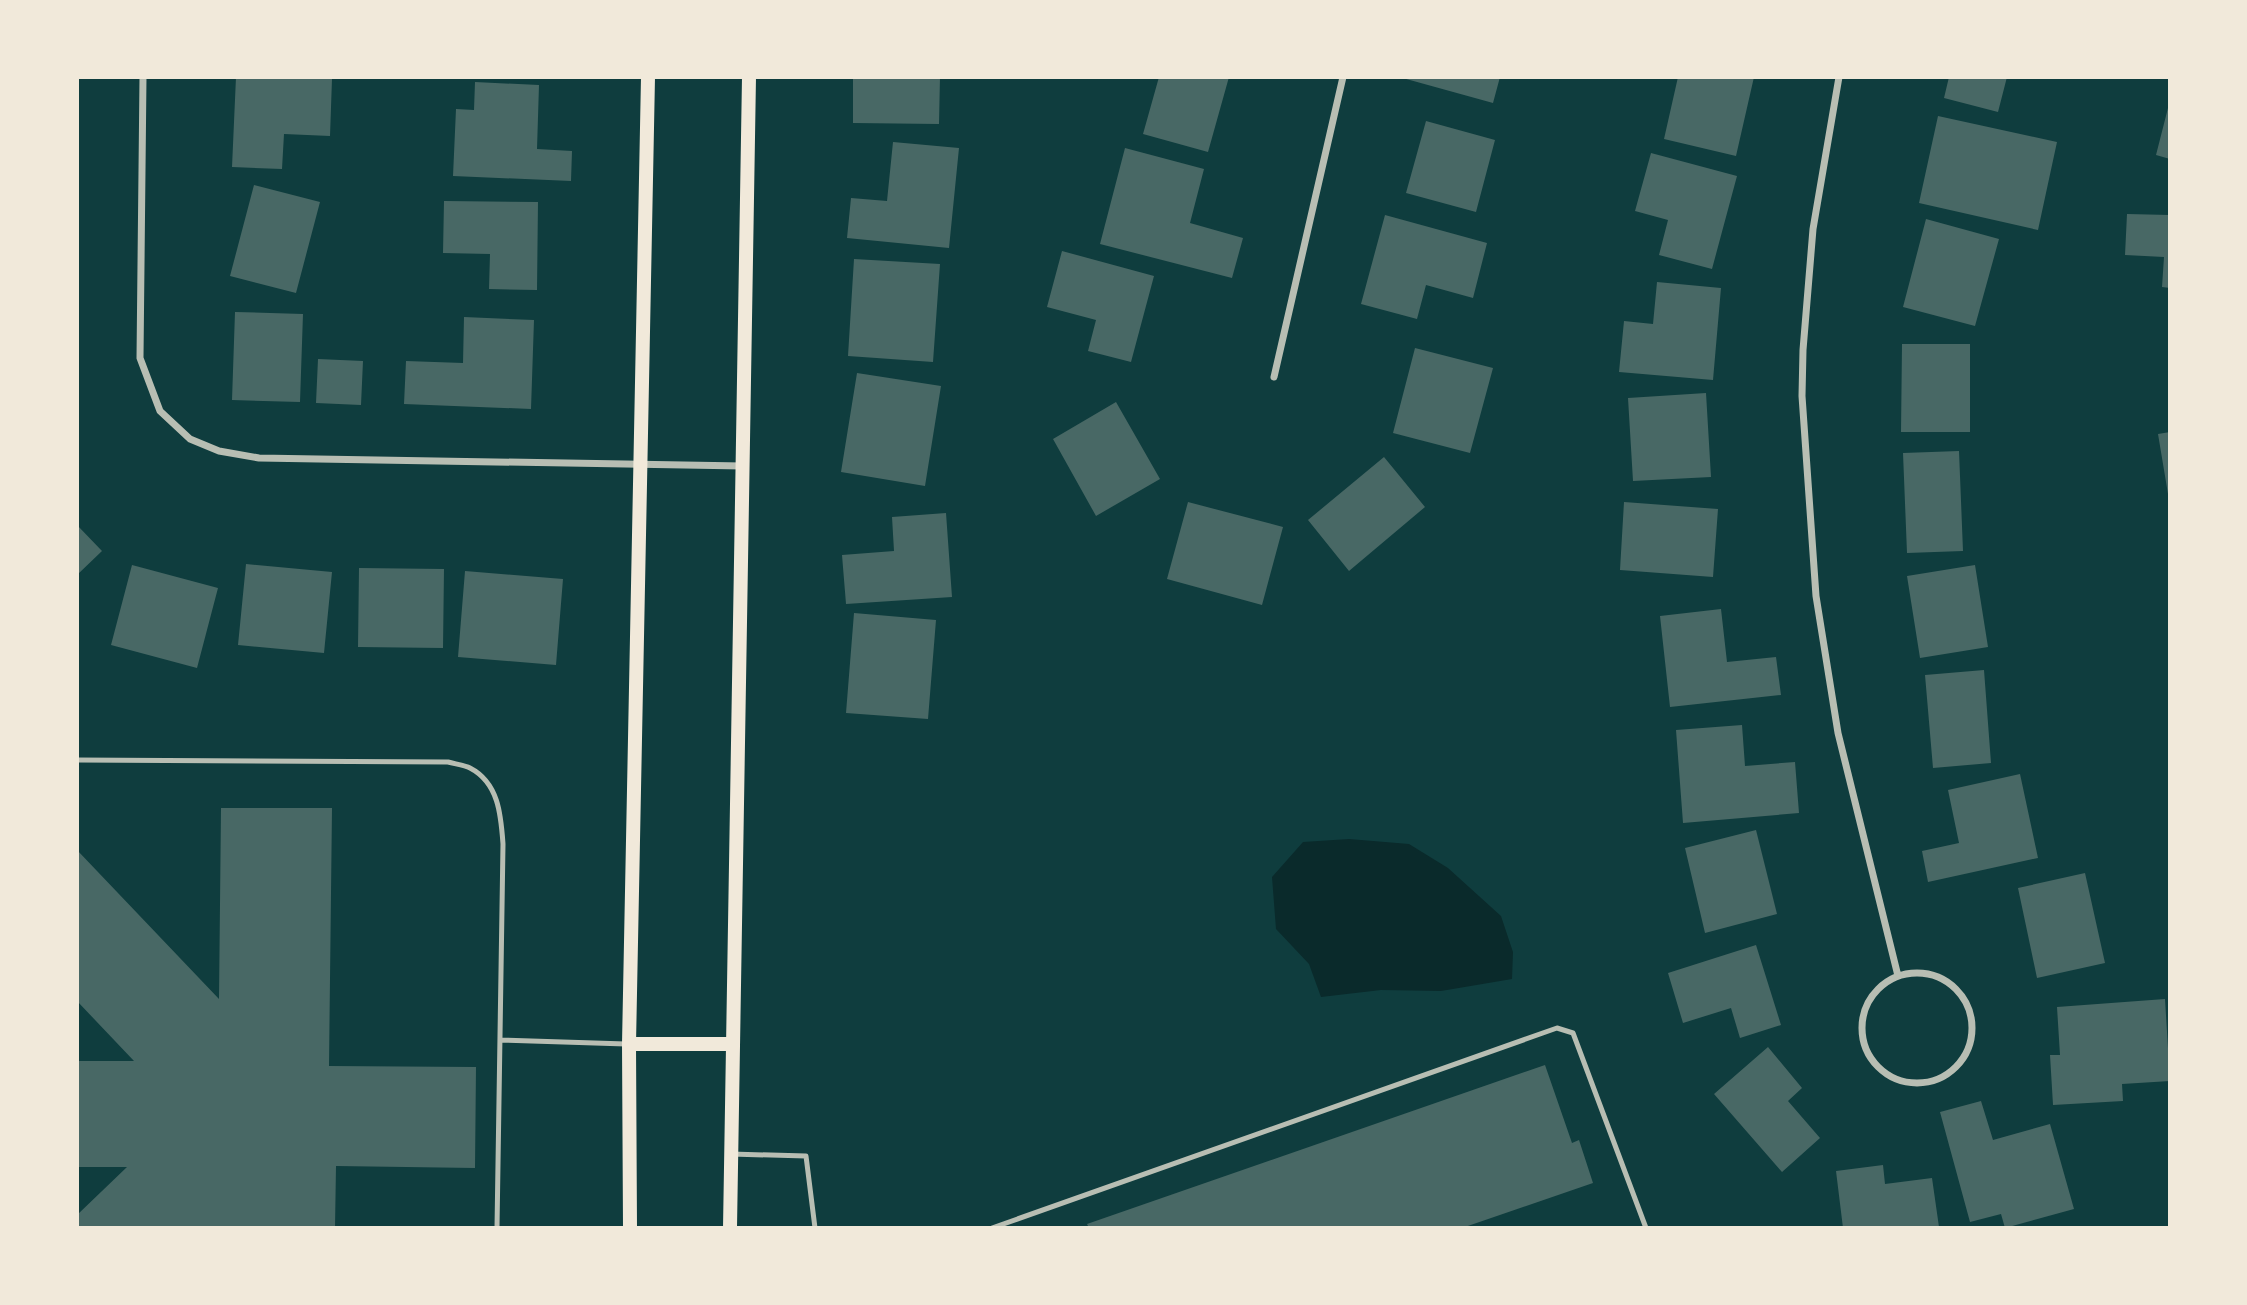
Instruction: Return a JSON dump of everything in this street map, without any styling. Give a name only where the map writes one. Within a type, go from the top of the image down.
[{"type":"main road","points":[[630,1228],[629,1044],[648,77]]},
{"type":"main road","points":[[730,1228],[749,77]]},
{"type":"main road","points":[[629,1044],[732,1044]]},
{"type":"street","points":[[143,77],[140,358],[160,411],[190,439],[219,452],[259,458],[743,466]]},
{"type":"street","points":[[1274,377],[1343,77]]},
{"type":"street","points":[[1839,77],[1813,229],[1803,350],[1804,423],[1816,596],[1838,733],[1898,976]]},
{"type":"street","points":[[1917,972],[1936,976],[1952,986],[1965,1000],[1972,1018],[1971,1037],[1965,1055],[1953,1070],[1937,1080],[1918,1084],[1900,1081],[1884,1074],[1872,1062],[1864,1046],[1861,1029],[1863,1012],[1871,996],[1883,984],[1898,976],[1917,972]]},
{"type":"lane","points":[[77,760],[448,762],[470,768],[491,787],[501,811],[503,844],[497,1228]]},
{"type":"lane","points":[[992,1228],[1557,1028],[1573,1033],[1646,1228]]},
{"type":"lane","points":[[500,1040],[629,1044]]},
{"type":"lane","points":[[732,1154],[806,1156],[815,1228]]},
{"type":"water","points":[[1349,839],[1409,844],[1448,868],[1501,916],[1513,952],[1512,979],[1441,991],[1381,990],[1321,997],[1309,964],[1276,929],[1272,877],[1303,842]]},
{"type":"building","points":[[236,77],[332,79],[330,136],[284,134],[282,169],[232,167]]},
{"type":"building","points":[[853,77],[940,77],[939,124],[853,123]]},
{"type":"building","points":[[1159,77],[1229,77],[1208,152],[1143,134]]},
{"type":"building","points":[[1399,77],[1500,77],[1493,103]]},
{"type":"building","points":[[1678,77],[1754,77],[1736,156],[1664,139]]},
{"type":"building","points":[[1949,77],[2007,77],[1998,112],[1944,98]]},
{"type":"building","points":[[475,82],[539,85],[537,149],[572,151],[571,181],[453,176],[456,109],[474,110]]},
{"type":"building","points":[[2170,104],[2170,159],[2156,155]]},
{"type":"building","points":[[1938,116],[2057,142],[2038,230],[1919,203]]},
{"type":"building","points":[[1426,121],[1495,140],[1476,212],[1406,193]]},
{"type":"building","points":[[893,142],[959,148],[949,248],[847,238],[851,198],[887,201]]},
{"type":"building","points":[[1125,148],[1204,169],[1190,223],[1243,238],[1232,278],[1100,244]]},
{"type":"building","points":[[1651,153],[1737,176],[1712,269],[1659,255],[1668,220],[1635,211]]},
{"type":"building","points":[[254,185],[320,202],[296,293],[230,276]]},
{"type":"building","points":[[444,201],[538,202],[537,290],[489,289],[490,254],[443,253]]},
{"type":"building","points":[[2127,214],[2170,215],[2170,288],[2162,287],[2164,257],[2125,255]]},
{"type":"building","points":[[1385,215],[1487,243],[1473,298],[1426,285],[1417,319],[1361,304]]},
{"type":"building","points":[[1926,219],[1999,239],[1975,326],[1903,307]]},
{"type":"building","points":[[1062,251],[1154,276],[1131,362],[1088,351],[1096,320],[1047,307]]},
{"type":"building","points":[[854,259],[940,264],[933,362],[848,356]]},
{"type":"building","points":[[1657,282],[1721,288],[1713,380],[1619,372],[1624,321],[1653,324]]},
{"type":"building","points":[[235,312],[303,314],[300,402],[232,400]]},
{"type":"building","points":[[464,317],[534,320],[531,409],[404,404],[406,361],[463,363]]},
{"type":"building","points":[[1902,344],[1970,344],[1970,432],[1901,432]]},
{"type":"building","points":[[1415,348],[1493,368],[1470,453],[1393,433]]},
{"type":"building","points":[[318,359],[363,361],[361,405],[316,403]]},
{"type":"building","points":[[857,373],[941,386],[925,486],[841,472]]},
{"type":"building","points":[[1706,393],[1711,477],[1633,481],[1628,398]]},
{"type":"building","points":[[1116,402],[1160,479],[1096,516],[1053,439]]},
{"type":"building","points":[[2170,432],[2170,500],[2169,500],[2158,434]]},
{"type":"building","points":[[1959,451],[1963,551],[1907,553],[1903,453]]},
{"type":"building","points":[[1384,457],[1425,507],[1349,571],[1308,520]]},
{"type":"building","points":[[1188,502],[1283,527],[1262,605],[1167,579]]},
{"type":"building","points":[[1624,502],[1718,509],[1713,577],[1620,570]]},
{"type":"building","points":[[946,513],[952,597],[846,604],[842,555],[894,551],[892,517]]},
{"type":"building","points":[[77,525],[102,551],[77,575]]},
{"type":"building","points":[[246,564],[332,572],[324,653],[238,645]]},
{"type":"building","points":[[132,565],[218,588],[197,668],[111,645]]},
{"type":"building","points":[[1975,565],[1988,647],[1920,658],[1907,576]]},
{"type":"building","points":[[359,568],[444,569],[443,648],[358,647]]},
{"type":"building","points":[[465,571],[563,579],[556,665],[458,657]]},
{"type":"building","points":[[1721,609],[1727,662],[1776,657],[1781,695],[1670,707],[1660,616]]},
{"type":"building","points":[[854,613],[936,620],[928,719],[846,713]]},
{"type":"building","points":[[1984,670],[1991,763],[1933,768],[1925,675]]},
{"type":"building","points":[[1742,725],[1745,766],[1795,762],[1799,813],[1683,823],[1676,730]]},
{"type":"building","points":[[2020,774],[2038,858],[1928,882],[1922,851],[1959,843],[1948,790]]},
{"type":"building","points":[[221,808],[332,808],[329,1066],[476,1067],[475,1168],[336,1166],[335,1228],[77,1228],[77,1215],[127,1167],[77,1167],[77,1061],[134,1061],[77,1001],[77,850],[219,999]]},
{"type":"building","points":[[1756,830],[1777,914],[1705,933],[1685,848]]},
{"type":"building","points":[[2085,873],[2105,963],[2037,978],[2018,888]]},
{"type":"building","points":[[1756,945],[1781,1025],[1740,1038],[1731,1008],[1683,1023],[1668,973]]},
{"type":"building","points":[[2165,999],[2170,1081],[2122,1084],[2123,1101],[2053,1105],[2050,1055],[2060,1055],[2057,1007]]},
{"type":"building","points":[[1768,1047],[1802,1088],[1788,1101],[1820,1138],[1782,1172],[1714,1094]]},
{"type":"building","points":[[1545,1065],[1572,1143],[1579,1140],[1593,1183],[1462,1228],[1089,1228],[1087,1224]]},
{"type":"building","points":[[1981,1101],[1993,1140],[2050,1124],[2074,1209],[2005,1228],[2001,1214],[1970,1222],[1940,1112]]},
{"type":"building","points":[[1883,1165],[1885,1184],[1932,1178],[1939,1227],[1843,1228],[1836,1171]]}]
